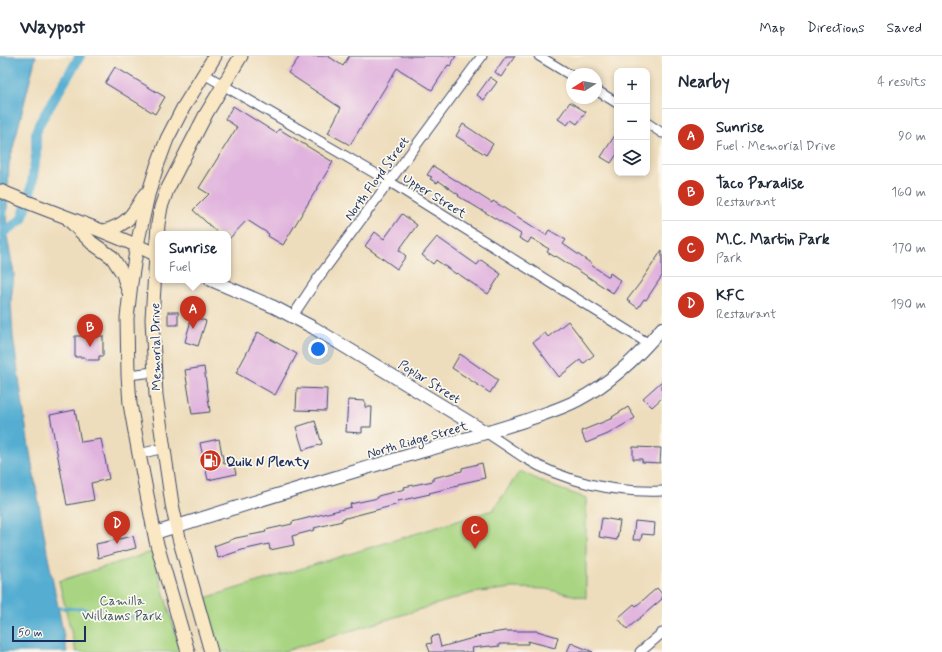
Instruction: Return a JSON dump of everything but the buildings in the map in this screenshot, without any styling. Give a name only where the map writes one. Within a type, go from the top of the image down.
[{"type":"main road","name":"Memorial Drive","points":[[188,652],[155,533],[130,404],[126,352],[130,297],[137,245],[156,166],[167,139],[183,108],[215,56]]},
{"type":"main road","name":"Memorial Drive","points":[[158,231],[161,207],[166,190],[195,134],[241,56]]},
{"type":"main road","points":[[104,231],[115,228],[132,216],[151,184]]},
{"type":"main road","points":[[0,191],[64,217],[104,231],[155,254]]},
{"type":"main road","points":[[64,217],[92,243],[112,257],[124,274],[130,297]]},
{"type":"main road","name":"Memorial Drive","points":[[155,281],[152,319],[154,372],[164,448],[177,526],[188,573],[211,652]]},
{"type":"street","name":"North Floyd Street","points":[[292,317],[316,281],[482,56]]},
{"type":"street","points":[[539,56],[566,72]]},
{"type":"street","name":"Upper Street","points":[[204,74],[390,182],[649,344]]},
{"type":"street","points":[[602,94],[614,101]]},
{"type":"street","points":[[650,125],[662,133]]},
{"type":"street","name":"Poplar Street","points":[[218,283],[274,307],[314,328],[487,433],[524,458],[577,481],[601,487],[626,490],[662,491]]},
{"type":"street","name":"North Ridge Street","points":[[155,533],[422,451],[487,433],[555,410],[578,400],[600,387],[616,375],[649,344],[662,328]]},
{"type":"street","points":[[128,375],[154,372]]},
{"type":"street","points":[[139,454],[164,448]]},
{"type":"street","points":[[640,652],[662,633]]},
{"type":"green space","points":[[520,471],[554,487],[586,498],[586,598],[546,589],[513,588],[473,593],[282,652],[219,652],[205,598],[493,510]]},
{"type":"green space","name":"Camilla Williams Park","points":[[152,552],[181,652],[76,652],[59,581]]},
{"type":"water","points":[[0,56],[36,56],[9,164],[6,231],[14,274],[11,301],[13,337],[28,441],[48,557],[67,652],[0,652]]},
{"type":"waterway","points":[[6,231],[22,219],[31,190],[36,155],[36,133],[39,124],[80,56]]},
{"type":"waterway","points":[[59,608],[84,609],[102,616],[114,617],[138,617],[165,614]]},
{"type":"place","name":"Sunrise","points":[[193,329]]},
{"type":"place","name":"Taco Paradise","points":[[90,347]]},
{"type":"place","name":"Quik N Plenty","points":[[210,461]]},
{"type":"place","name":"KFC","points":[[117,544]]},
{"type":"place","name":"M.C. Martin Park","points":[[475,549]]}]
